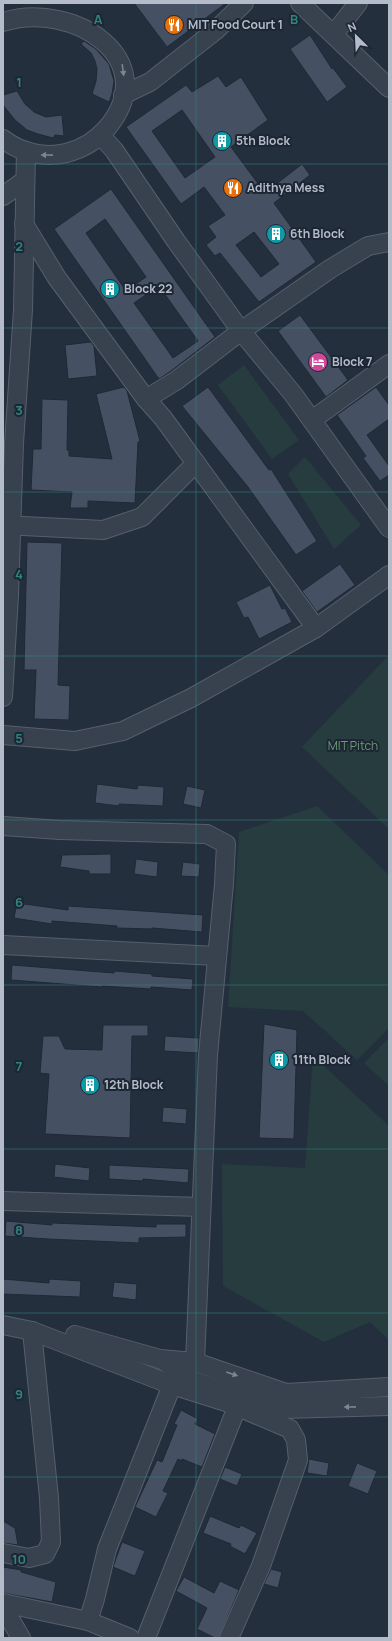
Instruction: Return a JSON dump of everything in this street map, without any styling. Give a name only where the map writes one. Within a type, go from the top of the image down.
[{"type":"street","points":[[123,95],[156,77],[215,31],[244,3]]},
{"type":"street","points":[[300,3],[389,88]]},
{"type":"street","points":[[334,34],[358,3]]},
{"type":"street","points":[[3,139],[26,151],[45,155],[62,154],[82,147],[100,135],[114,119],[123,95],[124,74],[119,53],[109,35],[93,20],[79,12],[54,6],[32,8],[8,14]]},
{"type":"street","points":[[100,135],[114,150],[176,241],[241,331],[293,394],[389,528]]},
{"type":"street","points":[[3,697],[7,526],[23,310],[24,181],[26,151]]},
{"type":"street","points":[[3,196],[24,181]]},
{"type":"street","points":[[24,224],[57,278],[146,399],[163,418],[316,628]]},
{"type":"street","points":[[146,399],[178,380],[241,331],[330,269],[368,246],[389,242]]},
{"type":"street","points":[[312,420],[389,364]]},
{"type":"street","points":[[7,526],[103,530],[142,517],[196,463]]},
{"type":"street","points":[[3,735],[75,741],[123,731],[191,698],[316,628],[389,576]]},
{"type":"street","points":[[3,826],[60,830],[207,834],[226,844],[218,956],[208,1055],[195,1362]]},
{"type":"street","points":[[3,944],[218,956]]},
{"type":"street","points":[[3,1201],[201,1207]]},
{"type":"street","points":[[3,1316],[160,1359],[195,1362],[286,1393],[389,1387]]},
{"type":"street","points":[[3,1326],[32,1331],[172,1385],[237,1407],[290,1429],[296,1440],[298,1460],[261,1566],[229,1638]]},
{"type":"street","points":[[3,1553],[29,1558],[45,1554],[51,1542],[49,1498],[32,1331]]},
{"type":"street","points":[[160,1359],[194,1381],[284,1409],[389,1406]]},
{"type":"street","points":[[88,1621],[107,1549],[172,1385]]},
{"type":"street","points":[[146,1638],[237,1407]]},
{"type":"street","points":[[3,1603],[88,1621],[130,1638]]},
{"type":"street","points":[[3,1607],[21,1638]]},
{"type":"green space","points":[[244,365],[299,440],[272,459],[218,385]]},
{"type":"green space","points":[[305,457],[361,525],[334,549],[288,474]]},
{"type":"green space","name":"MIT Pitch","points":[[389,655],[389,829],[302,747]]},
{"type":"green space","points":[[317,806],[389,875],[389,1028],[357,1060],[303,1011],[228,1007],[239,832]]},
{"type":"green space","points":[[389,1038],[389,1086],[364,1063]]},
{"type":"green space","points":[[313,1056],[389,1126],[389,1340],[370,1322],[324,1342],[223,1286],[222,1164],[305,1168]]},
{"type":"building","name":"MIT Food Court 1","points":[[134,3],[226,3],[167,47]]},
{"type":"building","points":[[310,35],[332,69],[333,68],[347,87],[327,102],[290,49]]},
{"type":"building","points":[[84,41],[96,49],[109,64],[114,81],[109,102],[92,94],[96,81],[97,69],[91,53],[81,44]]},
{"type":"building","points":[[218,76],[226,87],[241,77],[268,120],[231,147],[262,189],[263,188],[266,192],[302,164],[310,175],[274,203],[316,262],[259,302],[220,253],[215,256],[206,245],[216,237],[208,226],[225,215],[204,187],[181,204],[126,127],[186,85],[192,92]],"holes":[[[182,110],[215,157],[185,178],[152,131]],[[254,232],[279,264],[261,277],[236,245]]]},
{"type":"building","points":[[17,91],[25,104],[34,112],[46,117],[62,115],[64,136],[55,135],[53,138],[38,134],[27,130],[15,120],[3,105],[3,95]]},
{"type":"building","name":"Block 22","points":[[111,189],[215,337],[159,379],[54,229]],"holes":[[[105,219],[146,277],[126,291],[86,233]],[[159,286],[198,341],[173,358],[134,303]]]},
{"type":"building","points":[[300,315],[348,380],[326,397],[278,331]]},
{"type":"building","points":[[91,342],[94,346],[97,376],[68,379],[65,345]]},
{"type":"building","points":[[124,387],[127,391],[140,441],[138,442],[135,503],[88,501],[88,508],[70,508],[72,492],[31,490],[33,449],[41,449],[42,399],[68,400],[67,450],[69,450],[69,456],[112,459],[96,394]]},
{"type":"building","points":[[208,387],[269,470],[271,469],[317,541],[296,555],[248,487],[182,406]]},
{"type":"building","points":[[376,387],[389,405],[389,419],[367,435],[389,466],[389,475],[380,481],[363,458],[366,456],[337,415]]},
{"type":"building","points":[[27,542],[62,543],[58,685],[70,686],[69,720],[34,719],[36,670],[24,670]]},
{"type":"building","points":[[340,564],[355,585],[317,612],[302,591]]},
{"type":"building","points":[[270,585],[282,609],[285,608],[292,622],[259,639],[248,617],[244,618],[236,602]]},
{"type":"building","points":[[97,784],[137,789],[138,785],[164,787],[163,806],[119,804],[119,806],[95,803]]},
{"type":"building","points":[[187,786],[205,790],[201,808],[183,804]]},
{"type":"building","points":[[111,854],[111,874],[89,874],[89,871],[60,867],[62,855]]},
{"type":"building","points":[[136,859],[158,862],[157,877],[134,874]]},
{"type":"building","points":[[183,862],[200,864],[199,877],[181,876]]},
{"type":"building","points":[[17,903],[68,910],[68,906],[203,915],[202,932],[152,928],[117,928],[117,926],[52,921],[52,924],[14,918]]},
{"type":"building","points":[[12,965],[114,973],[114,971],[193,979],[192,990],[151,987],[151,989],[102,987],[11,980]]},
{"type":"building","name":"11th Block","points":[[264,1024],[297,1030],[294,1139],[259,1138]]},
{"type":"building","name":"12th Block","points":[[103,1025],[148,1025],[148,1036],[132,1036],[130,1138],[45,1134],[49,1074],[40,1073],[43,1036],[59,1036],[65,1049],[102,1050]]},
{"type":"building","points":[[165,1036],[199,1038],[198,1053],[164,1051]]},
{"type":"building","points":[[163,1107],[187,1109],[186,1124],[162,1122]]},
{"type":"building","points":[[55,1164],[90,1168],[89,1181],[54,1177]]},
{"type":"building","points":[[109,1165],[189,1169],[188,1183],[143,1179],[143,1181],[109,1179]]},
{"type":"building","points":[[6,1221],[52,1225],[52,1223],[156,1227],[156,1224],[186,1224],[186,1237],[139,1238],[139,1243],[5,1236]]},
{"type":"building","points":[[3,1279],[49,1283],[49,1279],[81,1281],[80,1297],[3,1294]]},
{"type":"building","points":[[114,1282],[137,1284],[136,1300],[112,1297]]},
{"type":"building","points":[[181,1410],[198,1419],[195,1424],[215,1434],[202,1467],[182,1459],[182,1461],[178,1459],[163,1491],[168,1493],[156,1517],[135,1507],[157,1460],[162,1462],[177,1425],[174,1424]]},
{"type":"building","points":[[309,1459],[329,1463],[327,1476],[307,1473]]},
{"type":"building","points":[[357,1463],[377,1471],[368,1494],[348,1486]]},
{"type":"building","points":[[225,1467],[242,1474],[237,1486],[220,1479]]},
{"type":"building","points":[[210,1516],[239,1528],[241,1525],[257,1533],[245,1554],[230,1546],[231,1544],[203,1533]]},
{"type":"building","points":[[3,1521],[15,1528],[18,1545],[3,1543]]},
{"type":"building","points":[[122,1542],[145,1551],[135,1576],[113,1567]]},
{"type":"building","points":[[3,1567],[21,1570],[21,1572],[56,1582],[52,1602],[3,1593]]},
{"type":"building","points":[[271,1569],[282,1572],[278,1588],[264,1584]]},
{"type":"building","points":[[184,1577],[214,1593],[220,1581],[239,1590],[219,1638],[215,1638],[197,1629],[207,1608],[176,1591]]},
{"type":"place","name":"MIT Food Court 1","points":[[174,25]]},
{"type":"place","name":"5th Block","points":[[222,141]]},
{"type":"place","name":"Adithya Mess","points":[[233,188]]},
{"type":"place","name":"6th Block","points":[[276,234]]},
{"type":"place","name":"Block 22","points":[[110,289]]},
{"type":"place","name":"Block 7","points":[[318,362]]},
{"type":"place","name":"11th Block","points":[[279,1060]]},
{"type":"place","name":"12th Block","points":[[90,1085]]}]
